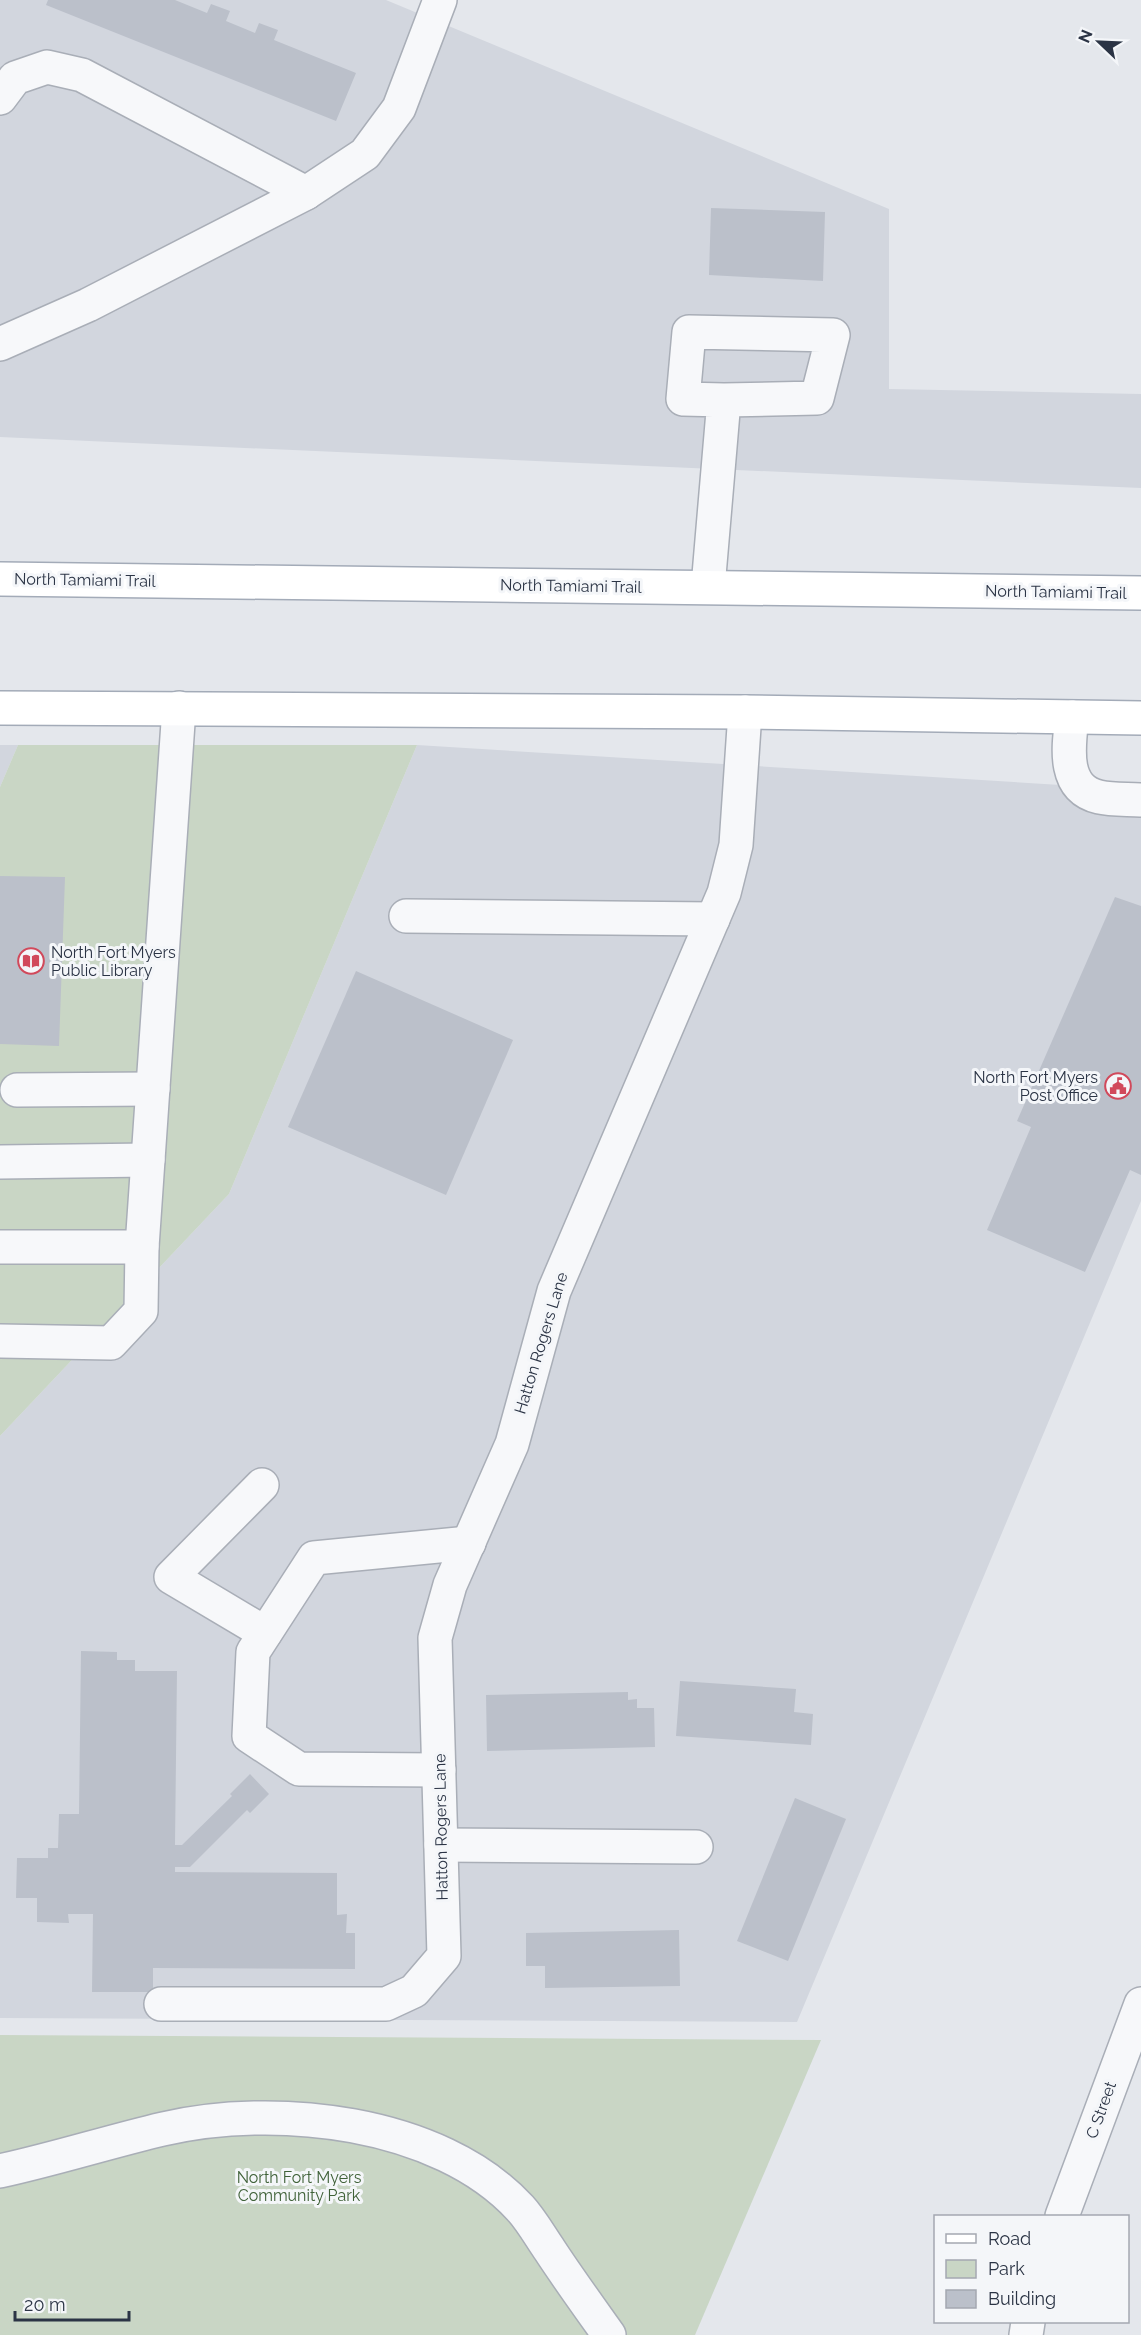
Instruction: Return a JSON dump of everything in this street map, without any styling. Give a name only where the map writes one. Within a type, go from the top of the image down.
[{"type":"main road","name":"North Tamiami Trail","points":[[0,579],[1141,593]]},
{"type":"main road","points":[[0,708],[745,712],[1141,718]]},
{"type":"street","points":[[0,344],[88,305],[306,193],[365,154],[399,108],[440,0]]},
{"type":"street","points":[[0,98],[15,78],[46,68],[82,75],[306,193]]},
{"type":"street","points":[[708,587],[724,400]]},
{"type":"street","points":[[0,1341],[111,1343],[141,1311],[142,1247],[179,708]]},
{"type":"street","name":"Hatton Rogers Lane","points":[[161,2004],[386,2004],[414,1991],[444,1956],[435,1638],[450,1585],[512,1444],[554,1291],[724,893],[736,845],[745,712]]},
{"type":"street","points":[[1072,717],[1068,763],[1081,788],[1098,797],[1141,800]]},
{"type":"street","points":[[406,916],[713,920]]},
{"type":"street","points":[[17,1090],[153,1089]]},
{"type":"street","points":[[0,1162],[148,1160]]},
{"type":"street","points":[[0,1247],[142,1247]]},
{"type":"street","points":[[262,1485],[171,1577],[265,1633]]},
{"type":"street","points":[[440,1770],[298,1769],[249,1736],[253,1652],[314,1558],[469,1543]]},
{"type":"street","points":[[441,1845],[696,1848]]},
{"type":"street","name":"C Street","points":[[1063,2215],[1141,2004]]},
{"type":"street","points":[[0,2171],[58,2158],[164,2128],[256,2117],[336,2124],[421,2142],[480,2173],[521,2209],[609,2335]]},
{"type":"shaded area","points":[[0,0],[386,0],[889,209],[889,389],[1141,394],[1141,488],[0,437]]},
{"type":"shaded area","points":[[0,745],[18,745],[0,787]]},
{"type":"shaded area","points":[[417,745],[1141,790],[1141,1201],[797,2022],[0,2018],[0,1436],[229,1194]]},
{"type":"green space","points":[[18,745],[417,745],[229,1194],[0,1436],[0,787]]},
{"type":"green space","name":"North Fort Myers Community Park","points":[[0,2035],[821,2040],[695,2335],[0,2335]]},
{"type":"building","points":[[48,0],[175,0],[207,13],[211,4],[230,11],[226,21],[255,33],[259,23],[278,30],[274,40],[356,73],[336,121],[46,5]]},
{"type":"building","points":[[711,208],[825,212],[823,281],[709,275]]},
{"type":"building","name":"North Fort Myers Public Library","points":[[0,876],[65,877],[59,1046],[0,1044]]},
{"type":"building","points":[[1115,897],[1141,906],[1141,1175],[1130,1170],[1085,1272],[987,1230],[1031,1127],[1017,1121]]},
{"type":"building","points":[[356,971],[513,1040],[446,1195],[288,1127]]},
{"type":"building","points":[[81,1651],[117,1652],[117,1660],[135,1660],[135,1671],[177,1671],[175,1845],[182,1845],[232,1796],[230,1794],[250,1774],[269,1794],[250,1813],[247,1810],[190,1867],[175,1867],[175,1872],[337,1873],[337,1915],[347,1914],[346,1933],[355,1933],[355,1969],[153,1968],[153,1992],[92,1992],[93,1914],[68,1914],[69,1923],[37,1922],[37,1898],[16,1898],[17,1858],[48,1858],[48,1848],[58,1848],[59,1814],[79,1814]]},
{"type":"building","points":[[680,1681],[796,1689],[794,1712],[813,1714],[811,1745],[676,1736]]},
{"type":"building","points":[[628,1692],[628,1700],[637,1699],[637,1708],[654,1708],[655,1747],[487,1751],[486,1695]]},
{"type":"building","points":[[795,1798],[846,1819],[788,1961],[737,1941]]},
{"type":"building","points":[[679,1930],[680,1986],[545,1988],[545,1966],[526,1966],[526,1933]]},
{"type":"place","name":"North Fort Myers Public Library","points":[[31,961]]},
{"type":"place","name":"North Fort Myers Post Office","points":[[1118,1086]]}]
